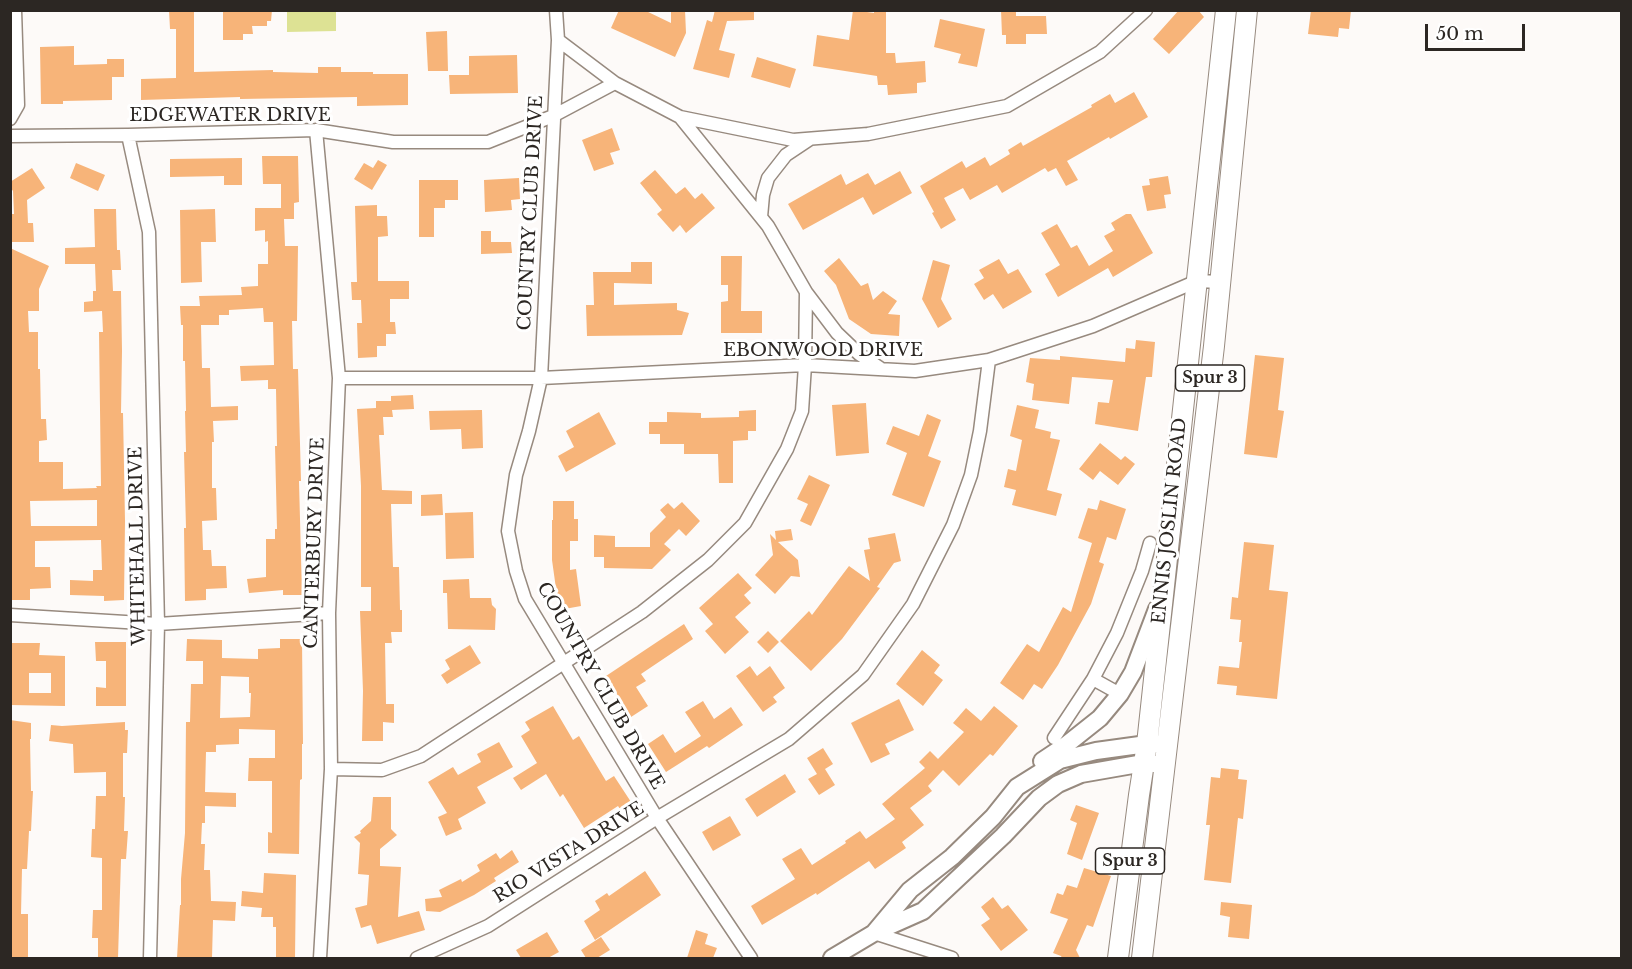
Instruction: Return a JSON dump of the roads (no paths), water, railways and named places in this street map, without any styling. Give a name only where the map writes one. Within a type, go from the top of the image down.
[{"type":"main road","name":"ENNIS JOSLIN ROAD","points":[[1118,958],[1147,744],[1226,10]]},
{"type":"main road","name":"ENNIS JOSLIN ROAD","points":[[1142,958],[1220,282],[1247,10]]},
{"type":"main road","points":[[874,933],[910,890],[952,857],[993,817],[1035,765],[1066,745],[1100,718],[1120,694],[1133,672],[1162,597]]},
{"type":"main road","points":[[1017,787],[1060,760],[1096,751],[1147,744],[1167,744]]},
{"type":"main road","points":[[832,958],[874,933],[923,911],[1040,798],[1058,784],[1081,774],[1144,764],[1165,765]]},
{"type":"street","points":[[10,119],[18,105],[15,10]]},
{"type":"street","name":"COUNTRY CLUB DRIVE","points":[[556,10],[558,40],[541,378],[516,475],[508,531],[516,571],[525,599],[657,818],[751,958]]},
{"type":"street","points":[[558,40],[615,83],[680,117],[793,140],[868,134],[1007,106],[1100,52],[1146,10]]},
{"type":"street","name":"EDGEWATER DRIVE","points":[[10,136],[316,130],[393,142],[488,142],[553,116],[615,83]]},
{"type":"street","points":[[680,117],[768,226],[806,292],[837,333],[859,354],[882,369]]},
{"type":"street","name":"CANTERBURY DRIVE","points":[[316,130],[339,378],[329,613],[331,768],[320,958]]},
{"type":"street","name":"WHITEHALL DRIVE","points":[[128,135],[148,232],[158,624],[150,958]]},
{"type":"street","points":[[761,217],[763,195],[768,178],[786,155],[811,138]]},
{"type":"street","name":"EBONWOOD DRIVE","points":[[339,378],[541,378],[805,365],[915,371],[989,360],[1092,326],[1197,281],[1220,282]]},
{"type":"street","points":[[331,768],[382,770],[421,756],[642,612],[708,560],[745,524],[787,449],[802,411],[806,292]]},
{"type":"street","name":"RIO VISTA DRIVE","points":[[417,958],[488,926],[657,818],[789,739],[863,675],[913,604],[953,525],[973,464],[980,431],[989,360]]},
{"type":"street","points":[[1054,738],[1093,679],[1117,633],[1142,572],[1150,543]]},
{"type":"street","points":[[10,615],[158,624],[329,613]]},
{"type":"street","points":[[1093,679],[1120,694]]},
{"type":"street","points":[[874,933],[952,958]]}]
